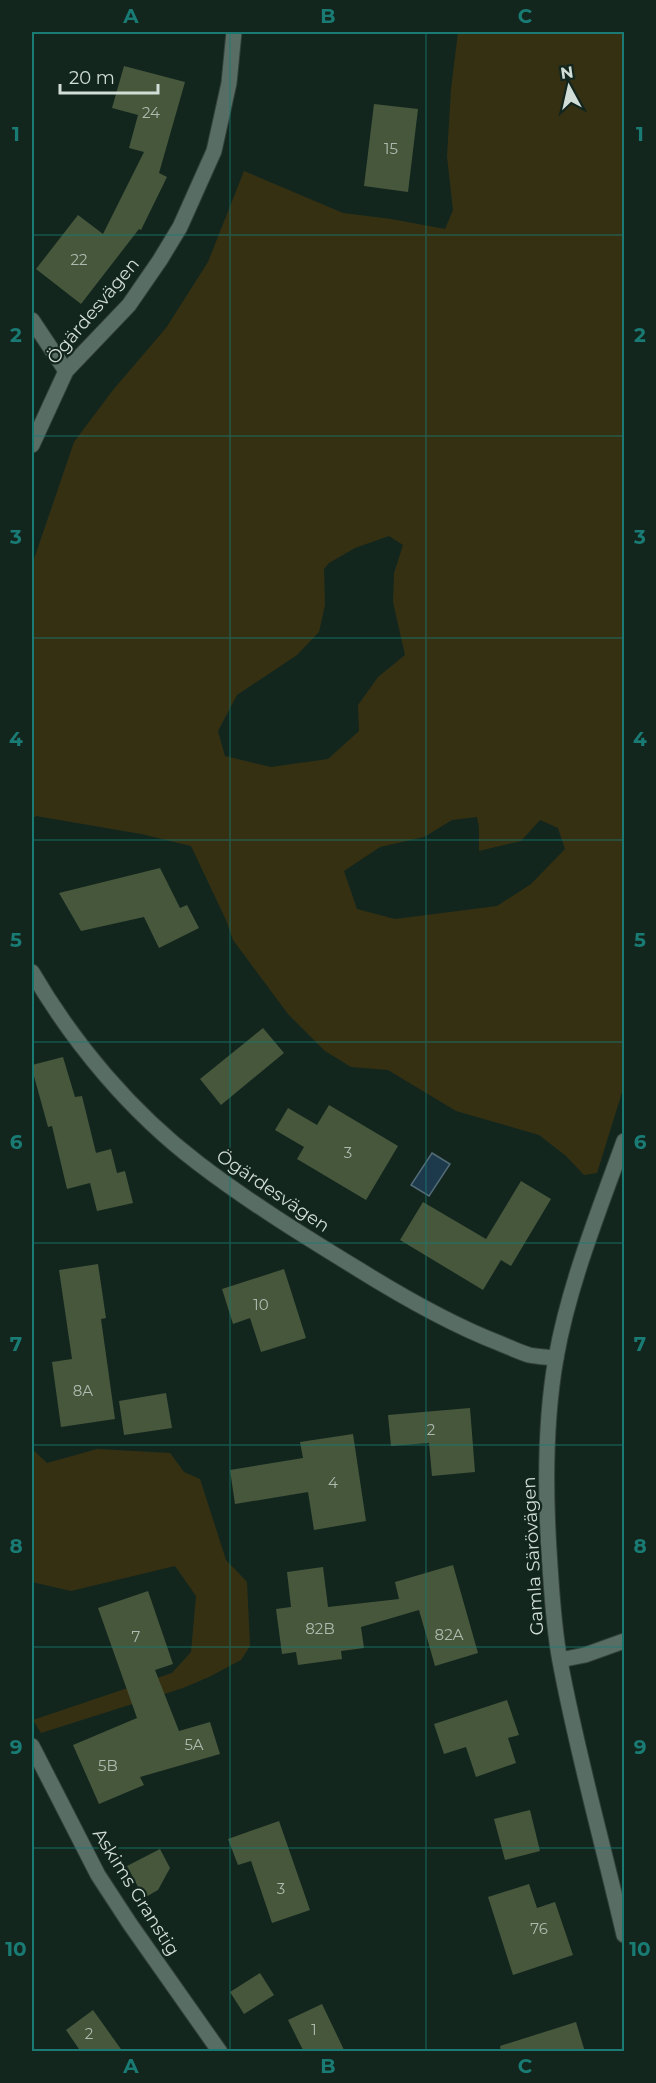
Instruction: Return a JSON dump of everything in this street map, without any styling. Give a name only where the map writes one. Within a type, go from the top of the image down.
[{"type":"street","name":"Ögärdesvägen","points":[[32,445],[66,370],[129,304],[180,227],[214,150],[229,83],[234,32]]},
{"type":"street","points":[[32,320],[66,370]]},
{"type":"street","name":"Ögärdesvägen","points":[[32,972],[57,1014],[113,1083],[153,1124],[197,1162],[279,1219],[390,1289],[471,1332],[528,1354],[556,1358]]},
{"type":"street","name":"Gamla Särövägen","points":[[624,1141],[579,1272],[556,1358],[548,1431],[547,1517],[560,1660],[624,1935]]},
{"type":"street","points":[[560,1660],[624,1641]]},
{"type":"street","name":"Askims Granstig","points":[[32,1746],[98,1875],[129,1924],[219,2052]]},
{"type":"shaded area","points":[[458,32],[624,32],[624,1086],[597,1173],[584,1175],[566,1156],[539,1135],[456,1111],[388,1070],[351,1067],[325,1051],[288,1014],[233,940],[191,846],[141,834],[36,816],[32,819],[32,566],[74,442],[113,390],[166,328],[208,262],[244,171],[343,213],[445,229],[453,210],[447,156],[451,89]],"holes":[[[389,536],[403,545],[394,573],[393,602],[405,655],[378,677],[358,705],[359,731],[328,759],[271,767],[225,756],[218,731],[237,695],[297,655],[319,632],[325,605],[324,569],[329,563],[355,548]],[[477,817],[479,851],[521,841],[540,820],[558,828],[565,849],[531,884],[497,906],[395,919],[357,909],[344,871],[380,847],[424,837],[452,820]]]},
{"type":"shaded area","points":[[32,1449],[47,1463],[97,1449],[170,1453],[184,1472],[200,1479],[226,1560],[247,1582],[250,1646],[241,1660],[183,1688],[41,1733],[33,1720],[172,1673],[191,1652],[196,1596],[175,1566],[71,1591],[32,1582]]},
{"type":"water","points":[[432,1153],[450,1164],[429,1196],[411,1185]]},
{"type":"building","points":[[124,66],[185,82],[159,173],[167,177],[141,230],[139,229],[81,304],[36,269],[78,215],[103,234],[144,152],[129,148],[138,115],[112,108]]},
{"type":"building","points":[[374,104],[418,109],[408,192],[364,186]]},
{"type":"building","points":[[160,868],[180,908],[187,905],[199,928],[159,948],[144,917],[81,931],[59,893]]},
{"type":"building","points":[[263,1028],[284,1053],[221,1105],[200,1079]]},
{"type":"building","points":[[63,1057],[75,1097],[82,1096],[96,1153],[111,1149],[117,1173],[125,1171],[133,1203],[97,1211],[90,1183],[67,1189],[52,1126],[48,1127],[32,1069],[32,1065]]},
{"type":"building","points":[[329,1105],[398,1146],[366,1200],[297,1159],[304,1147],[275,1130],[288,1108],[317,1125]]},
{"type":"building","points":[[521,1181],[551,1199],[511,1266],[501,1260],[483,1290],[400,1240],[423,1202],[486,1239]]},
{"type":"building","points":[[98,1264],[106,1318],[101,1319],[115,1419],[61,1427],[52,1362],[72,1359],[59,1270]]},
{"type":"building","points":[[284,1269],[306,1338],[261,1352],[250,1318],[233,1324],[222,1289]]},
{"type":"building","points":[[166,1393],[172,1428],[124,1435],[119,1401]]},
{"type":"building","points":[[470,1408],[475,1472],[432,1476],[429,1443],[391,1446],[388,1415]]},
{"type":"building","points":[[353,1434],[366,1521],[314,1530],[308,1492],[235,1504],[230,1470],[303,1458],[300,1442]]},
{"type":"building","points":[[453,1565],[478,1653],[435,1666],[419,1610],[361,1627],[364,1648],[341,1651],[342,1659],[298,1665],[296,1652],[282,1654],[276,1609],[291,1607],[287,1572],[323,1567],[328,1607],[399,1599],[395,1582]]},
{"type":"building","points":[[148,1591],[173,1664],[155,1670],[179,1731],[210,1722],[220,1754],[140,1777],[144,1785],[99,1804],[73,1745],[137,1718],[98,1608]]},
{"type":"building","points":[[507,1700],[519,1735],[508,1738],[516,1763],[476,1777],[466,1747],[444,1754],[434,1724]]},
{"type":"building","points":[[530,1810],[540,1851],[505,1860],[494,1819]]},
{"type":"building","points":[[279,1821],[310,1910],[272,1923],[251,1861],[238,1865],[228,1839]]},
{"type":"building","points":[[160,1849],[170,1868],[158,1890],[144,1898],[127,1866]]},
{"type":"building","points":[[529,1884],[537,1908],[555,1902],[573,1955],[513,1975],[488,1897]]},
{"type":"building","points":[[260,1973],[274,1995],[244,2014],[230,1992]]},
{"type":"building","points":[[322,2004],[345,2052],[304,2052],[288,2020]]},
{"type":"building","points":[[93,2010],[123,2052],[81,2052],[66,2030]]},
{"type":"building","points":[[576,2022],[585,2052],[501,2052],[500,2046]]}]
